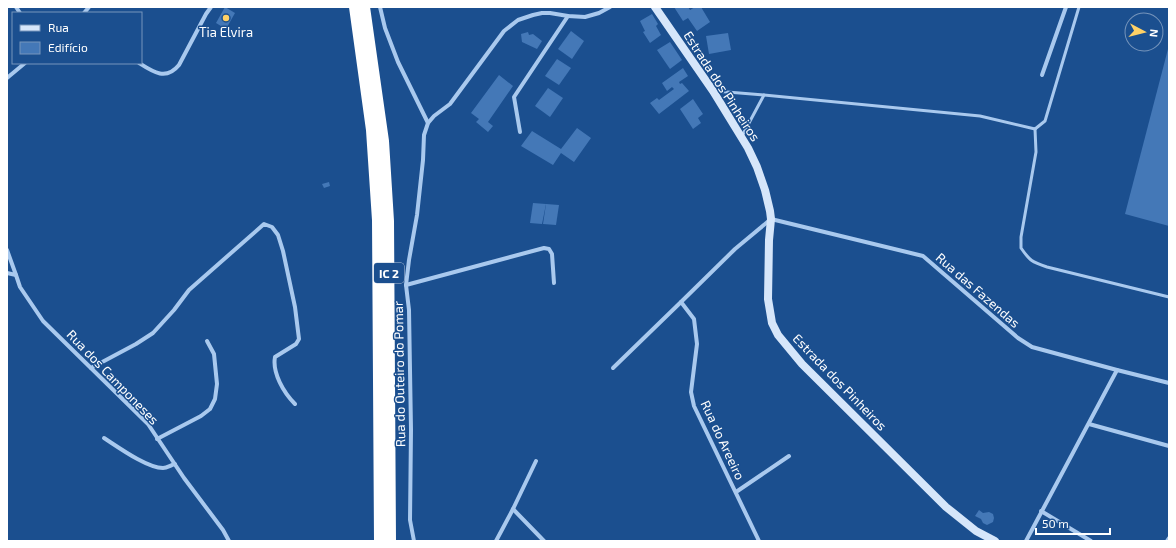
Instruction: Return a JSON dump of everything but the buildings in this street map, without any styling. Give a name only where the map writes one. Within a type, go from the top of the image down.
[{"type":"highway","name":"IC 2","points":[[355,7],[372,130],[378,220],[380,541]]},
{"type":"highway","name":"IC 2","points":[[364,7],[383,141],[388,221],[390,541]]},
{"type":"main road","name":"Estrada dos Pinheiros","points":[[655,7],[713,91],[742,137],[761,177],[771,219],[769,240],[768,299],[770,316],[778,335],[802,364],[946,507],[976,531],[995,541]]},
{"type":"street","points":[[141,64],[161,74],[167,74],[175,70],[211,7]]},
{"type":"street","points":[[380,7],[385,28],[398,62],[428,123],[434,116],[450,104],[504,31],[518,20],[533,14],[542,13],[585,17],[599,13],[610,7]]},
{"type":"street","points":[[1042,75],[1066,7]]},
{"type":"street","points":[[520,132],[514,97],[568,16]]},
{"type":"street","points":[[7,78],[24,64]]},
{"type":"street","name":"Rua do Outeiro do Pomar","points":[[414,541],[410,520],[411,430],[409,310],[406,285],[417,215],[424,135],[428,123]]},
{"type":"street","points":[[613,368],[734,249],[771,219]]},
{"type":"street","name":"Rua das Fazendas","points":[[771,219],[924,256],[1018,338],[1032,347],[1169,383]]},
{"type":"street","points":[[90,368],[136,344],[153,333],[174,310],[189,290],[264,224],[272,227],[278,235],[295,307],[299,339],[296,344],[275,357],[274,363],[281,385],[288,397],[295,404]]},
{"type":"street","points":[[406,285],[544,248],[549,249],[552,254],[554,282]]},
{"type":"street","name":"Rua dos Camponeses","points":[[7,250],[20,287],[43,321],[148,424],[157,439],[223,530],[229,541]]},
{"type":"street","points":[[7,274],[16,275]]},
{"type":"street","name":"Rua do Areeiro","points":[[681,302],[694,319],[697,344],[691,392],[694,406],[759,541]]},
{"type":"street","points":[[157,439],[202,416],[216,399],[217,384],[214,354],[207,341]]},
{"type":"street","points":[[1026,541],[1117,370]]},
{"type":"street","points":[[1089,424],[1169,446]]},
{"type":"street","points":[[104,438],[142,461],[156,467],[165,468],[175,464]]},
{"type":"street","points":[[736,492],[789,456]]},
{"type":"street","points":[[496,541],[536,461]]},
{"type":"street","points":[[513,509],[544,541]]},
{"type":"street","points":[[1041,511],[1091,541]]},
{"type":"lane","points":[[713,91],[980,116],[1035,129],[1046,121],[1079,7]]},
{"type":"lane","points":[[742,137],[764,95]]},
{"type":"lane","points":[[1035,129],[1036,152],[1021,237],[1021,248],[1027,256],[1034,263],[1047,267],[1169,297]]},
{"type":"place","name":"Tia Elvira","points":[[226,18]]}]
